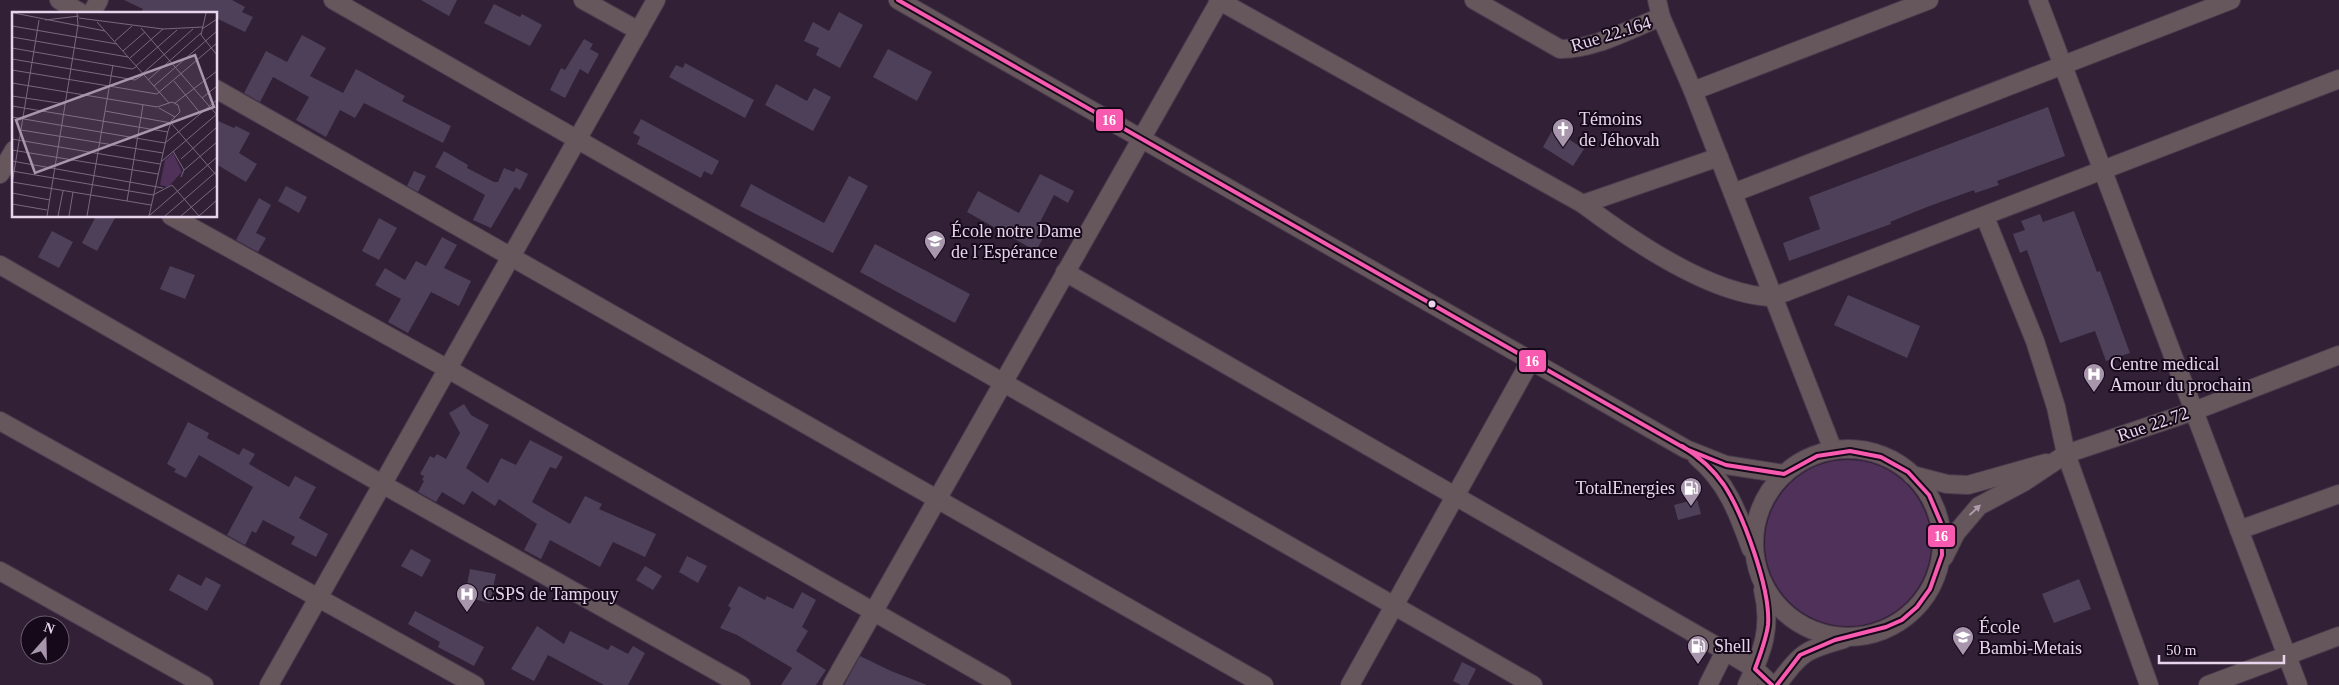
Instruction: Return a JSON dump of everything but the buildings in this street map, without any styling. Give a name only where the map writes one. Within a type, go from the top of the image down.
[{"type":"street","points":[[59,0],[80,12]]},
{"type":"street","points":[[92,12],[99,0]]},
{"type":"street","points":[[334,0],[1395,604],[1533,685]]},
{"type":"street","points":[[583,0],[639,31]]},
{"type":"street","points":[[269,685],[656,0]]},
{"type":"street","points":[[898,0],[1686,449],[1726,465],[1784,474]]},
{"type":"street","points":[[832,685],[1219,0],[1583,204],[1624,235],[1728,290],[1742,294],[1773,297],[2339,80]]},
{"type":"street","name":"Rue 22.164","points":[[1474,0],[1560,48],[1570,49],[1592,43],[1661,17]]},
{"type":"street","points":[[1657,0],[1661,17],[1693,91],[1833,450]]},
{"type":"street","points":[[1693,91],[1929,0]]},
{"type":"street","points":[[2038,0],[2298,685]]},
{"type":"street","points":[[1733,193],[2231,0]]},
{"type":"street","points":[[218,90],[1264,685]]},
{"type":"street","points":[[0,174],[12,153]]},
{"type":"street","points":[[1583,204],[1719,158]]},
{"type":"street","points":[[1985,217],[2035,341],[2056,406],[2058,458],[2149,685]]},
{"type":"street","points":[[175,218],[448,369],[1002,685]]},
{"type":"street","points":[[0,265],[382,484],[741,685]]},
{"type":"street","points":[[1065,272],[1755,668],[1772,685]]},
{"type":"street","name":"Rue 22.72","points":[[1912,474],[1947,484],[1968,485],[2058,458],[2194,411],[2339,355]]},
{"type":"street","points":[[1350,685],[1531,360]]},
{"type":"street","points":[[0,420],[476,685]]},
{"type":"street","points":[[1686,449],[1710,468],[1724,486],[1734,504],[1758,569],[1775,602],[1796,621],[1828,635],[1852,636]]},
{"type":"street","points":[[1747,685],[1764,645],[1768,623],[1754,538],[1758,514],[1769,492],[1784,474],[1812,456],[1833,450],[1857,450],[1881,455],[1912,474],[1928,494],[1938,516],[1942,541],[1939,566],[1926,596],[1903,619],[1884,630],[1852,636],[1814,648],[1798,657],[1777,685]]},
{"type":"street","name":"Rue 22.72","points":[[1939,566],[1956,533],[1979,506],[2024,482],[2058,458]]},
{"type":"street","points":[[2239,530],[2339,494]]},
{"type":"street","points":[[0,570],[204,685]]},
{"type":"street","points":[[2208,685],[2339,636]]},
{"type":"street","points":[[1708,685],[1725,651]]},
{"type":"shaded area","points":[[1848,460],[1880,466],[1907,484],[1925,511],[1931,543],[1925,575],[1907,602],[1880,620],[1848,626],[1816,620],[1789,602],[1771,575],[1765,543],[1771,511],[1789,484],[1816,466]]},
{"type":"transit line","name":"16","points":[[898,0],[1686,449],[1726,465],[1784,474],[1817,456],[1850,451],[1881,457],[1908,472],[1929,495],[1941,523],[1942,555],[1930,589],[1917,607],[1902,620],[1886,627],[1835,640],[1800,655],[1777,685]]},
{"type":"transit line","name":"16","points":[[1682,446],[1705,463],[1720,479],[1747,533],[1760,573],[1768,610],[1767,631],[1755,669],[1772,685]]},
{"type":"place","name":"Témoins de Jéhovah","points":[[1563,148]]},
{"type":"place","name":"École notre Dame de l´Espérance","points":[[935,260]]},
{"type":"place","name":"Centre medical Amour du prochain","points":[[2094,393]]},
{"type":"place","name":"TotalEnergies","points":[[1691,507]]},
{"type":"place","name":"CSPS de Tampouy","points":[[467,613]]},
{"type":"place","name":"École Bambi-Metais","points":[[1963,656]]},
{"type":"place","name":"Shell","points":[[1698,665]]}]
